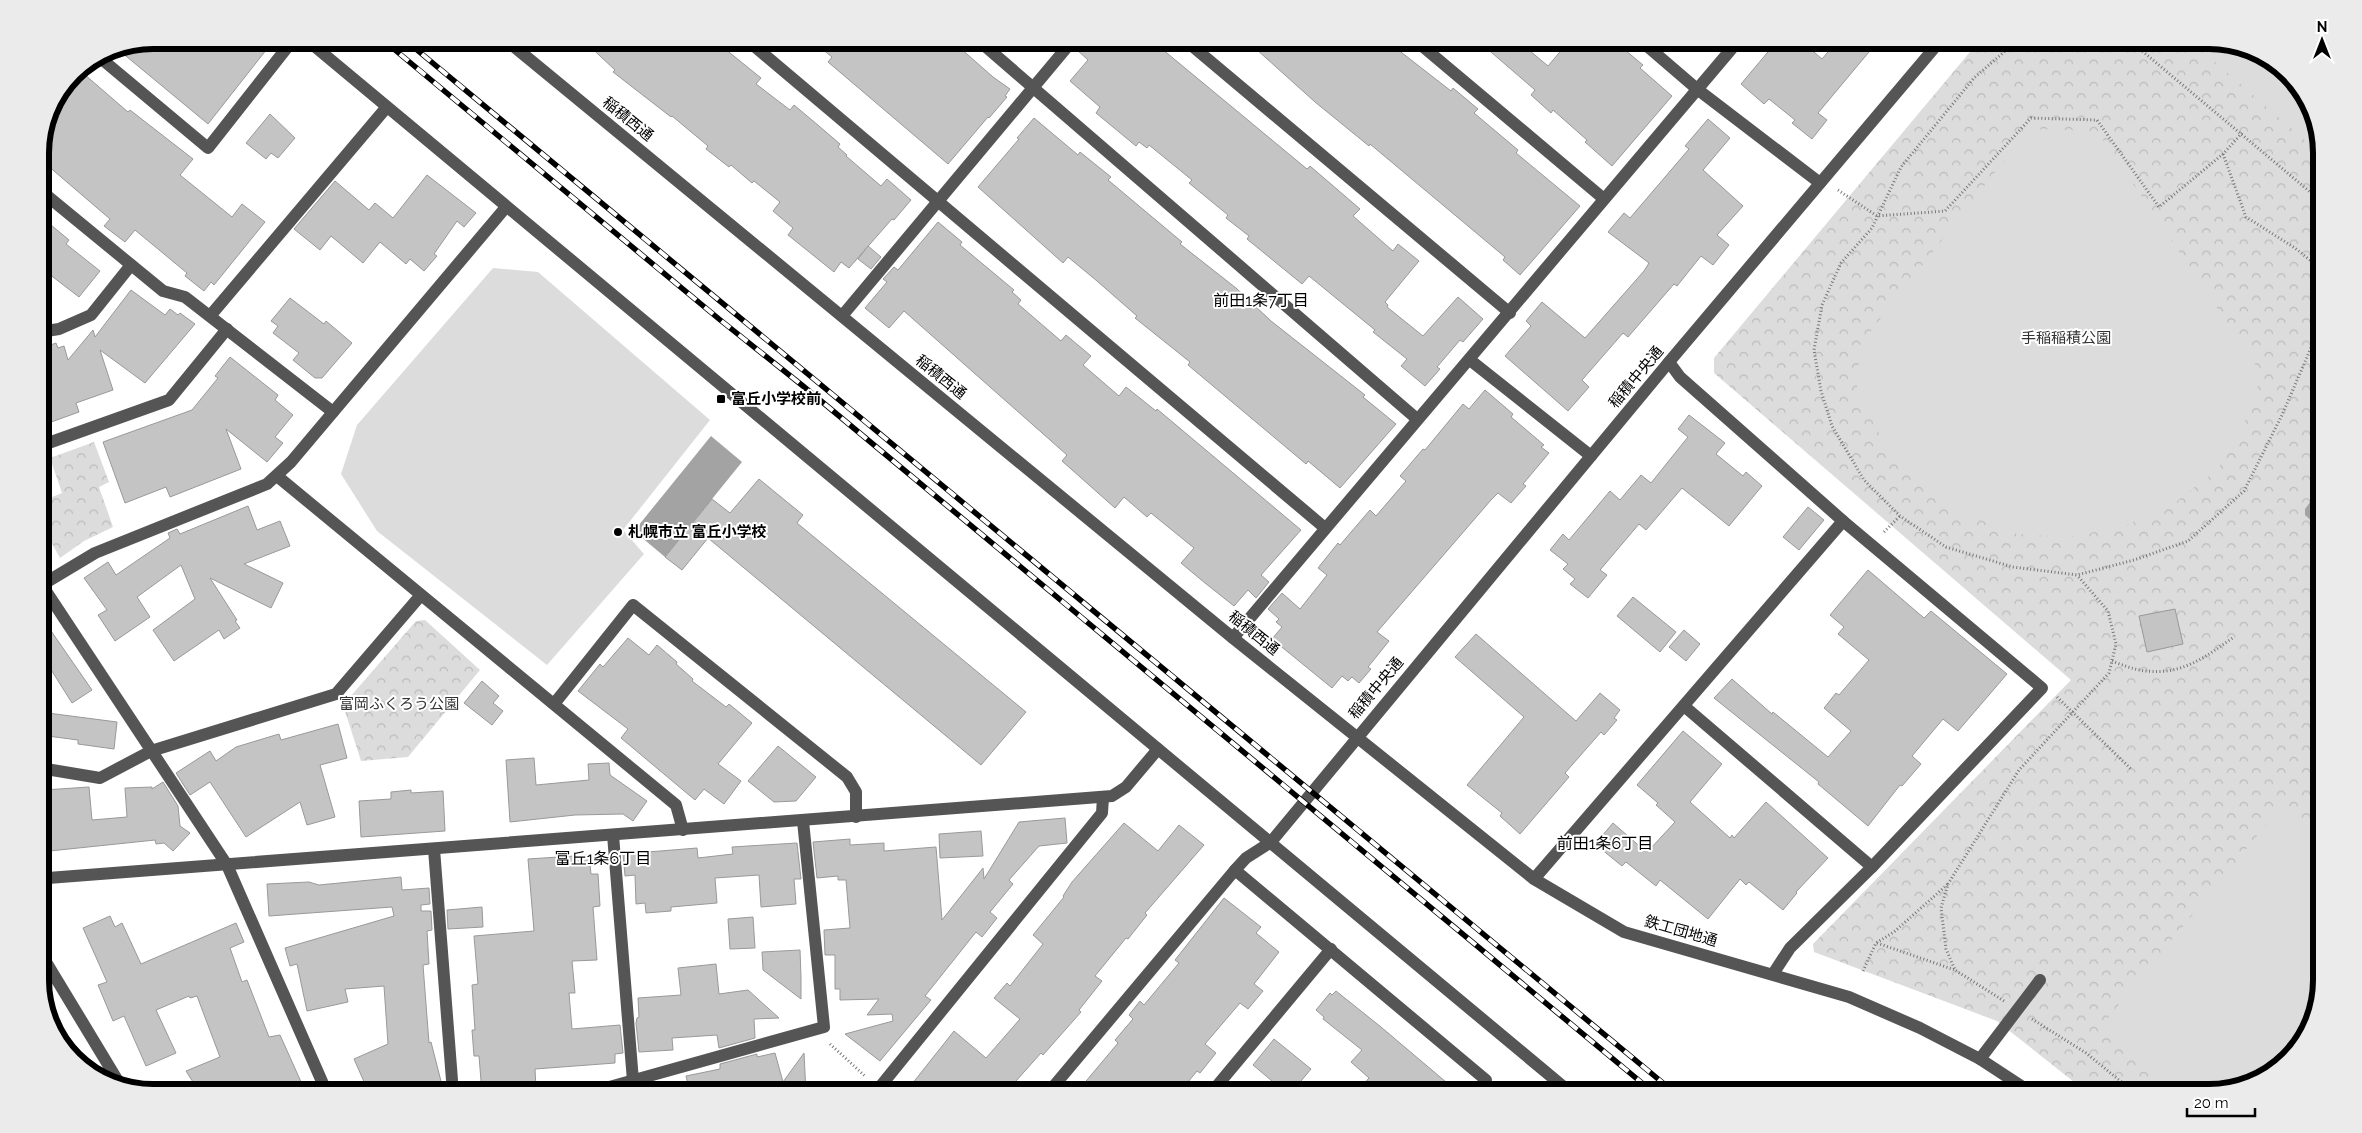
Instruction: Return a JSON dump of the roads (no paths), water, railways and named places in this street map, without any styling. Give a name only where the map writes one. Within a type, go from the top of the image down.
[{"type":"street","points":[[104,61],[208,148],[286,49]]},
{"type":"street","points":[[317,49],[1560,1084]]},
{"type":"street","name":"稲積西通","points":[[517,49],[1233,638],[1357,736]]},
{"type":"street","points":[[758,49],[1325,528]]},
{"type":"street","points":[[989,49],[1417,419]]},
{"type":"street","points":[[842,316],[940,202],[1066,49]]},
{"type":"street","points":[[1196,49],[1510,313]]},
{"type":"street","points":[[1426,49],[1604,199]]},
{"type":"street","points":[[1650,49],[1696,89],[1820,183]]},
{"type":"street","points":[[1233,638],[1417,419],[1510,313],[1731,49]]},
{"type":"street","name":"稲積中央通","points":[[1056,1084],[1235,870],[1246,858],[1270,842],[1669,362],[1933,49]]},
{"type":"street","points":[[210,316],[386,108]]},
{"type":"street","points":[[49,197],[163,291],[184,297],[333,412]]},
{"type":"street","points":[[49,580],[95,553],[268,484],[333,412],[506,207]]},
{"type":"street","points":[[49,331],[59,329],[91,315],[131,265]]},
{"type":"street","points":[[49,443],[168,400],[227,329]]},
{"type":"street","points":[[1470,360],[1591,456]]},
{"type":"street","points":[[1669,362],[1680,377],[1843,521],[2042,688],[1872,868],[1790,948],[1773,974]]},
{"type":"street","points":[[277,476],[676,805],[683,830]]},
{"type":"street","points":[[1534,880],[1843,521]]},
{"type":"street","points":[[49,770],[100,778],[152,751],[336,694],[422,595]]},
{"type":"street","points":[[49,597],[227,865],[323,1084]]},
{"type":"street","points":[[554,704],[633,605],[847,777],[856,792],[856,817]]},
{"type":"street","points":[[1684,706],[1872,868]]},
{"type":"street","name":"鉄工団地通","points":[[1357,736],[1534,880],[1624,932],[1850,997],[1920,1028],[1980,1059],[2018,1084]]},
{"type":"street","points":[[49,878],[613,836],[1112,796],[1126,787],[1158,749]]},
{"type":"street","points":[[883,1084],[1102,813],[1103,797]]},
{"type":"street","points":[[643,1084],[824,1027],[803,821]]},
{"type":"street","points":[[613,836],[633,1084]]},
{"type":"street","points":[[434,849],[452,1084]]},
{"type":"street","points":[[1235,870],[1486,1080]]},
{"type":"street","points":[[1218,1084],[1331,949]]},
{"type":"street","points":[[49,967],[114,1077]]},
{"type":"street","points":[[1980,1059],[2040,980]]},
{"type":"railway","points":[[394,49],[719,319],[803,386],[1643,1084]]},
{"type":"railway","points":[[416,49],[1664,1084]]},
{"type":"place","name":"富丘小学校前","points":[[721,399]]},
{"type":"place","name":"札幌市立 富丘小学校","points":[[618,532]]},
{"type":"district","name":"前田1条7丁目","points":[[1261,300]]},
{"type":"district","name":"前田1条6丁目","points":[[1605,843]]},
{"type":"district","name":"富丘1条6丁目","points":[[603,858]]},
{"type":"park label","name":"手稲稲積公園","points":[[2066,338]]},
{"type":"park label","name":"富岡ふくろう公園","points":[[399,704]]}]
